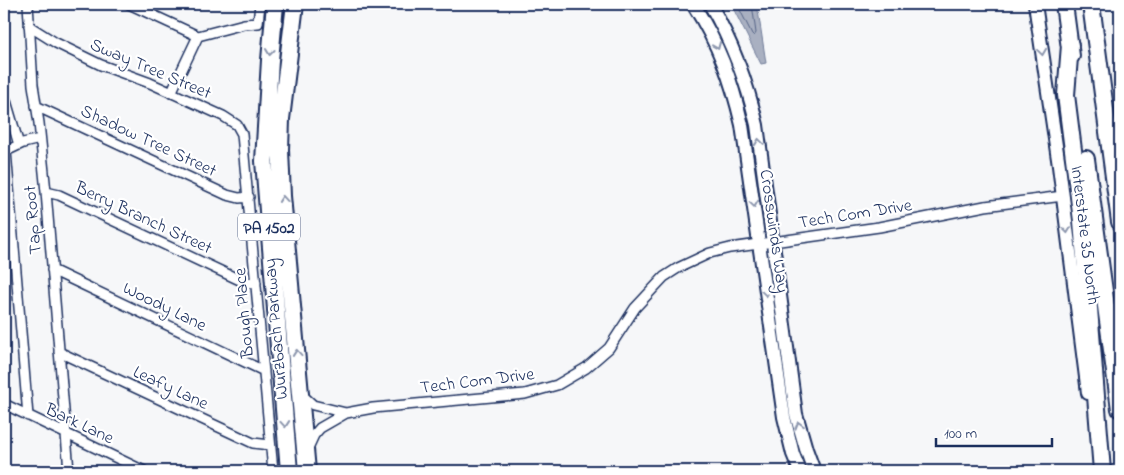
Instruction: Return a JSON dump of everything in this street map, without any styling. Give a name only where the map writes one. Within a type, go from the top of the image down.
[{"type":"highway","name":"Wurzbach Parkway","points":[[276,4],[270,60],[264,161],[289,471]]},
{"type":"highway","name":"Wurzbach Parkway","points":[[295,4],[284,93],[280,150],[282,196],[307,471]]},
{"type":"highway","points":[[1092,4],[1095,41],[1120,222]]},
{"type":"highway","points":[[1064,5],[1120,409]]},
{"type":"highway","points":[[1095,41],[1120,152]]},
{"type":"highway","points":[[1070,45],[1066,95],[1082,221],[1100,471]]},
{"type":"main road","name":"Crosswinds Way","points":[[693,4],[713,37],[730,79],[742,125],[784,417],[793,454],[800,471]]},
{"type":"main road","name":"Crosswinds Way","points":[[710,4],[736,57],[751,99],[757,124],[796,414],[814,471]]},
{"type":"main road","name":"Interstate 35 North","points":[[1035,4],[1100,471]]},
{"type":"street","name":"Tap Root","points":[[28,4],[33,85],[46,192],[69,471]]},
{"type":"street","points":[[129,4],[198,36],[244,24],[258,23],[260,4]]},
{"type":"street","name":"Sway Tree Street","points":[[29,26],[56,44],[223,116],[237,125],[242,134],[245,152]]},
{"type":"street","points":[[171,93],[198,36]]},
{"type":"street","points":[[4,94],[19,145]]},
{"type":"street","name":"Shadow Tree Street","points":[[36,106],[227,195],[239,198],[249,197]]},
{"type":"street","points":[[28,416],[5,151],[40,139]]},
{"type":"street","name":"Bough Place","points":[[245,152],[273,471]]},
{"type":"street","name":"Berry Branch Street","points":[[46,192],[59,195],[244,282],[256,283]]},
{"type":"street","name":"Tech Com Drive","points":[[306,453],[314,435],[320,428],[346,413],[373,408],[525,394],[557,385],[586,368],[603,354],[635,308],[664,277],[678,268],[710,253],[730,248],[879,227],[985,206],[1063,196]]},
{"type":"street","name":"Woody Lane","points":[[52,270],[264,371]]},
{"type":"street","name":"Leafy Lane","points":[[59,352],[253,443],[270,445]]},
{"type":"street","name":"Tech Com Drive","points":[[300,393],[313,405],[346,413]]},
{"type":"street","name":"Bark Lane","points":[[4,404],[144,471]]},
{"type":"water","points":[[731,4],[757,4],[766,63],[761,64]]}]
